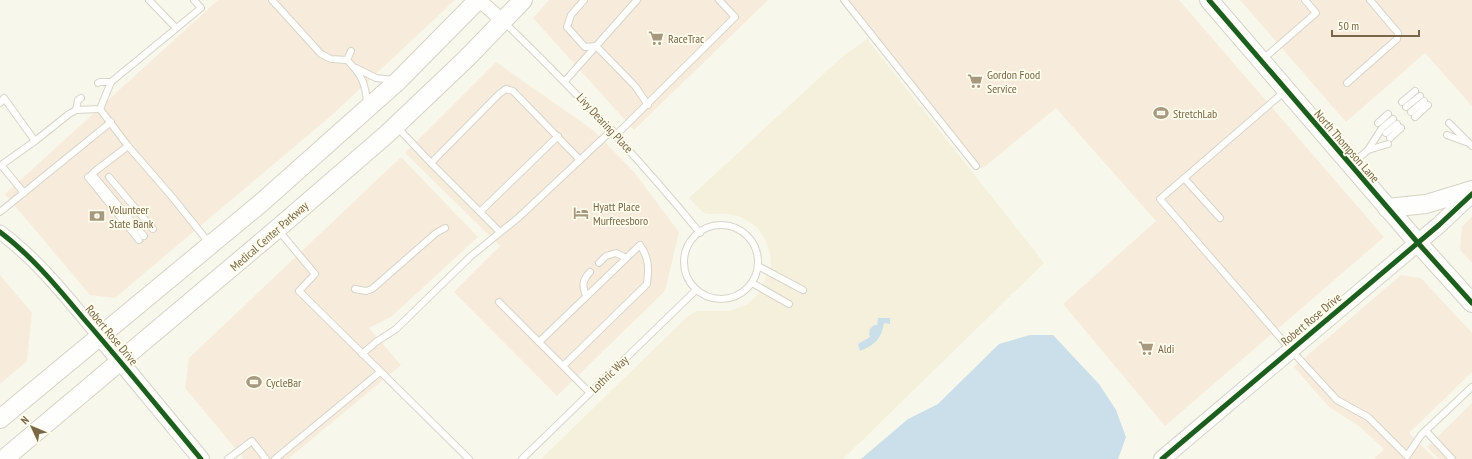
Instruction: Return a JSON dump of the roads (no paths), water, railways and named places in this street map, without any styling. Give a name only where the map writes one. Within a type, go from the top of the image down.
[{"type":"main road","points":[[0,419],[261,203],[398,81],[479,0]]},
{"type":"main road","name":"Medical Center Parkway","points":[[4,459],[278,229],[396,126],[523,0]]},
{"type":"main road","name":"North Thompson Lane","points":[[1208,0],[1387,208],[1472,303]]},
{"type":"main road","points":[[1387,208],[1426,204],[1472,190]]},
{"type":"street","points":[[479,0],[503,21]]},
{"type":"street","name":"Robert Rose Drive","points":[[1162,459],[1458,209],[1472,194]]},
{"type":"street","name":"Robert Rose Drive","points":[[0,232],[13,241],[48,276],[201,459]]},
{"type":"lane","points":[[150,0],[176,28]]},
{"type":"lane","points":[[100,108],[111,82],[201,8],[194,0]]},
{"type":"lane","points":[[272,0],[321,54],[331,59],[348,60],[355,68],[366,87],[367,108]]},
{"type":"lane","points":[[584,0],[571,15],[567,27],[585,47],[596,46]]},
{"type":"lane","points":[[565,81],[637,0]]},
{"type":"lane","points":[[362,354],[376,342],[396,329],[471,256],[580,160],[648,105],[734,17],[719,0]]},
{"type":"lane","points":[[844,0],[976,166]]},
{"type":"lane","points":[[1261,61],[1316,13],[1305,0]]},
{"type":"lane","points":[[1347,83],[1397,39],[1398,33],[1370,0]]},
{"type":"lane","name":"Livy Dearing Place","points":[[503,21],[565,81],[614,133],[653,175],[700,233]]},
{"type":"lane","points":[[596,46],[635,86],[648,105]]},
{"type":"lane","points":[[348,60],[351,50]]},
{"type":"lane","points":[[355,68],[376,78],[398,81]]},
{"type":"lane","points":[[98,83],[111,82]]},
{"type":"lane","points":[[431,163],[499,94],[506,89],[513,92],[580,160]]},
{"type":"lane","points":[[1286,90],[1160,199],[1290,350],[1337,400],[1368,417],[1407,456],[1426,431],[1472,387]]},
{"type":"lane","points":[[1408,110],[1415,91]]},
{"type":"lane","points":[[0,103],[4,98],[34,141]]},
{"type":"lane","points":[[76,110],[78,100],[81,98]]},
{"type":"lane","points":[[1408,110],[1424,101],[1408,110]]},
{"type":"lane","points":[[24,193],[1,166],[69,114],[76,110],[100,108]]},
{"type":"lane","points":[[100,108],[128,146],[173,198],[210,245]]},
{"type":"lane","points":[[1378,123],[1388,114]]},
{"type":"lane","points":[[0,212],[111,122]]},
{"type":"lane","points":[[1449,123],[1470,144]]},
{"type":"lane","points":[[1351,165],[1368,150],[1388,138],[1397,124],[1382,128],[1368,150]]},
{"type":"lane","points":[[396,126],[500,232]]},
{"type":"lane","points":[[1447,135],[1470,144]]},
{"type":"lane","points":[[480,212],[558,136]]},
{"type":"lane","points":[[128,146],[91,174],[142,238]]},
{"type":"lane","points":[[109,177],[153,229]]},
{"type":"lane","points":[[1184,178],[1220,218]]},
{"type":"lane","points":[[714,226],[726,226],[737,229],[747,236],[754,246],[758,258],[758,266],[752,283],[743,292],[732,298],[719,299],[707,297],[696,290],[689,280],[685,270],[684,258],[694,237],[700,233],[714,226]]},
{"type":"lane","points":[[355,289],[366,291],[372,289],[436,233],[445,228]]},
{"type":"lane","points":[[278,229],[315,274],[299,291],[469,459]]},
{"type":"lane","points":[[539,342],[640,245],[645,252],[649,264],[647,284],[563,366]]},
{"type":"lane","points":[[599,262],[606,256],[616,253],[626,258]]},
{"type":"lane","points":[[758,266],[803,290]]},
{"type":"lane","points":[[586,296],[583,286],[584,279],[590,272]]},
{"type":"lane","points":[[752,283],[789,304]]},
{"type":"lane","name":"Lothric Way","points":[[522,459],[696,290]]},
{"type":"lane","points":[[499,302],[590,393]]},
{"type":"lane","points":[[275,459],[380,372]]},
{"type":"lane","points":[[1426,431],[1452,459]]},
{"type":"lane","points":[[228,459],[252,441],[266,459]]},
{"type":"water","points":[[878,318],[890,318],[890,324],[884,323],[877,340],[870,346],[860,351],[858,344],[870,337],[869,330],[874,325],[877,325]]},
{"type":"water","points":[[1030,335],[1053,335],[1099,384],[1116,410],[1126,437],[1118,459],[861,459],[908,419],[938,404],[999,344]]},
{"type":"place","name":"RaceTrac","points":[[656,38]]},
{"type":"place","name":"Gordon Food Service","points":[[975,81]]},
{"type":"place","name":"StretchLab","points":[[1161,113]]},
{"type":"place","name":"Hyatt Place Murfreesboro","points":[[581,213]]},
{"type":"place","name":"Volunteer State Bank","points":[[97,216]]},
{"type":"place","name":"Aldi","points":[[1146,348]]},
{"type":"place","name":"CycleBar","points":[[254,382]]}]
